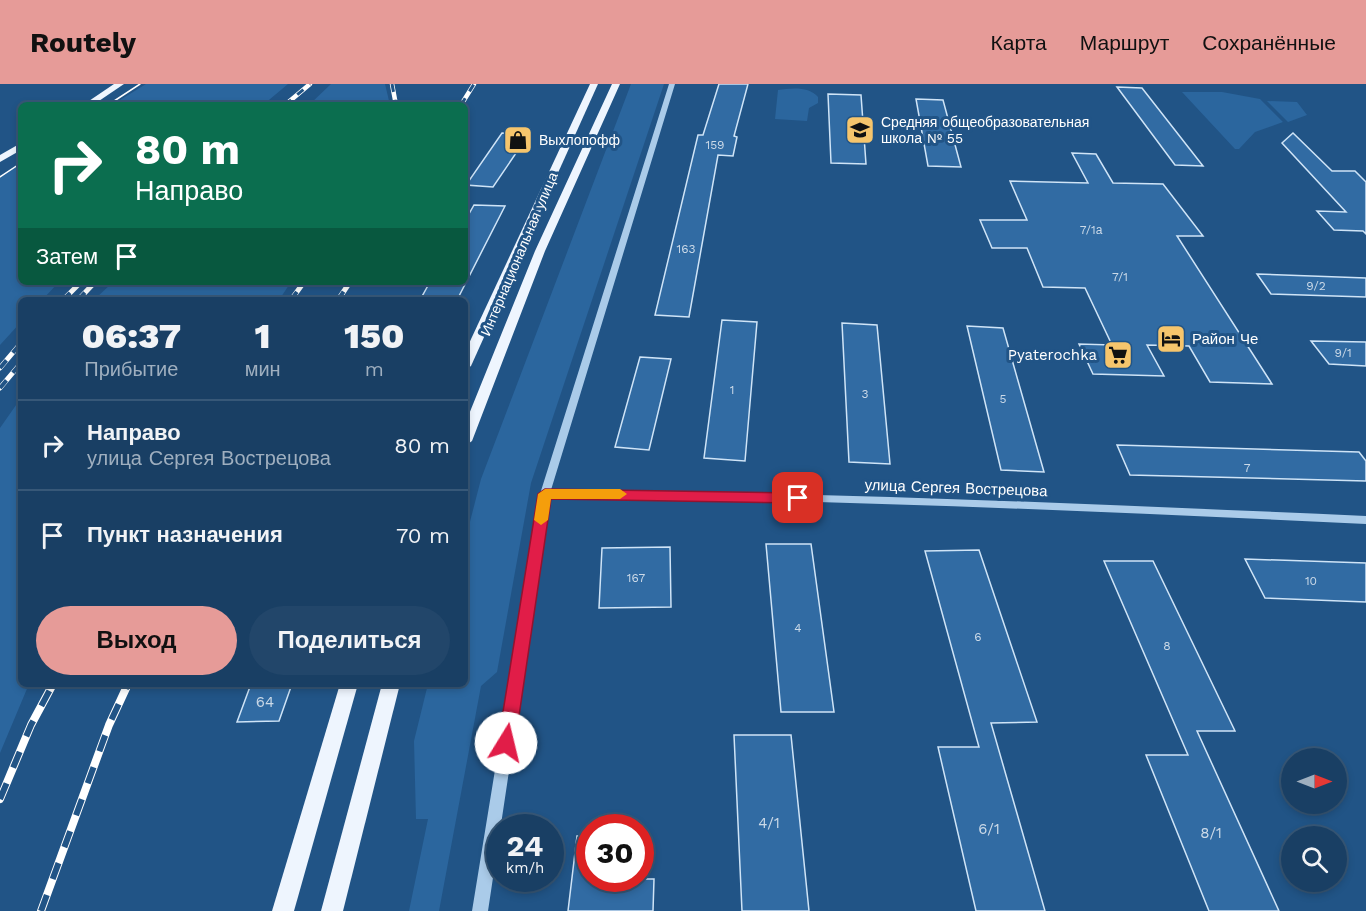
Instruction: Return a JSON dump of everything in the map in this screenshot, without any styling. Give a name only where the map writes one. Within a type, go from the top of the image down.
[{"type":"main road","points":[[92,102],[120,84]]},
{"type":"main road","name":"Интернациональная улица","points":[[468,359],[594,84]]},
{"type":"main road","name":"Интернациональная улица","points":[[468,433],[540,251],[616,84]]},
{"type":"main road","points":[[0,159],[18,148]]},
{"type":"main road","points":[[283,911],[348,687]]},
{"type":"main road","points":[[332,911],[390,687]]},
{"type":"street","points":[[480,911],[545,494],[662,110],[672,84]]},
{"type":"street","name":"улица Сергея Вострецова","points":[[545,494],[714,495],[1085,507],[1366,520]]},
{"type":"shaded area","points":[[146,84],[288,84],[267,102],[117,102]]},
{"type":"shaded area","points":[[331,84],[385,84],[389,102],[312,102]]},
{"type":"shaded area","points":[[631,84],[664,84],[531,483],[497,672],[481,686],[439,911],[409,911],[428,819],[416,819],[414,741],[427,687],[468,687],[468,529],[481,479]]},
{"type":"shaded area","points":[[805,89],[818,97],[818,103],[809,108],[807,121],[775,119],[778,90]]},
{"type":"shaded area","points":[[1182,92],[1222,92],[1260,99],[1283,122],[1255,132],[1239,149],[1235,149]]},
{"type":"shaded area","points":[[1267,101],[1297,102],[1307,115],[1288,122]]},
{"type":"shaded area","points":[[18,164],[18,285],[56,285],[45,297],[18,297],[18,325],[0,345],[0,176]]},
{"type":"shaded area","points":[[110,285],[289,285],[281,297],[97,297]]},
{"type":"shaded area","points":[[18,402],[18,687],[28,687],[0,753],[0,428]]},
{"type":"building","points":[[719,84],[748,84],[734,136],[737,137],[733,156],[718,155],[689,317],[655,315],[698,135],[703,135]]},
{"type":"building","points":[[1117,87],[1142,88],[1203,166],[1175,165]]},
{"type":"building","points":[[828,94],[861,95],[866,164],[831,163]]},
{"type":"building","points":[[916,99],[943,100],[961,167],[928,166]]},
{"type":"building","points":[[502,133],[529,134],[493,187],[468,185]]},
{"type":"building","points":[[1293,133],[1332,171],[1355,171],[1366,182],[1366,234],[1363,231],[1334,230],[1317,211],[1346,212],[1282,143]]},
{"type":"building","points":[[1072,153],[1096,154],[1113,183],[1163,184],[1203,236],[1177,236],[1272,384],[1210,382],[1189,346],[1147,345],[1164,376],[1093,374],[1079,344],[1112,345],[1085,288],[1043,287],[1027,248],[992,248],[980,220],[1027,220],[1010,181],[1088,183]]},
{"type":"building","points":[[474,205],[505,206],[468,278],[468,216]]},
{"type":"building","points":[[1257,274],[1366,278],[1366,297],[1271,294]]},
{"type":"building","points":[[428,285],[465,285],[459,297],[422,297]]},
{"type":"building","points":[[722,320],[757,322],[745,461],[704,458]]},
{"type":"building","points":[[842,323],[877,325],[890,464],[849,462]]},
{"type":"building","points":[[967,326],[1003,328],[1044,472],[1001,470]]},
{"type":"building","points":[[1311,341],[1366,342],[1366,366],[1329,364]]},
{"type":"building","points":[[640,357],[671,359],[649,450],[615,447]]},
{"type":"building","points":[[1117,445],[1359,452],[1366,461],[1366,481],[1130,475]]},
{"type":"building","points":[[766,544],[811,544],[834,712],[781,712]]},
{"type":"building","points":[[670,547],[671,607],[599,608],[602,548]]},
{"type":"building","points":[[979,550],[1037,722],[991,723],[1045,911],[976,911],[938,747],[979,747],[925,551]]},
{"type":"building","points":[[1245,559],[1366,563],[1366,602],[1265,598]]},
{"type":"building","points":[[1104,561],[1153,561],[1235,731],[1197,731],[1279,911],[1209,911],[1146,755],[1188,755]]},
{"type":"building","points":[[250,687],[291,687],[279,721],[237,722]]},
{"type":"building","points":[[734,735],[791,735],[809,911],[742,911]]},
{"type":"building","points":[[576,844],[576,892],[654,892],[653,911],[568,911]]},
{"type":"tram line","points":[[113,102],[140,84]]},
{"type":"tram line","points":[[0,177],[18,165]]},
{"type":"railway","points":[[289,102],[310,84]]},
{"type":"railway","points":[[392,84],[395,102]]},
{"type":"railway","points":[[463,102],[474,84]]},
{"type":"railway","points":[[66,297],[78,285]]},
{"type":"railway","points":[[81,297],[92,285]]},
{"type":"railway","points":[[293,297],[302,285]]},
{"type":"railway","points":[[340,297],[348,285]]},
{"type":"railway","points":[[0,368],[18,347]]},
{"type":"railway","points":[[0,388],[18,367]]},
{"type":"railway","points":[[0,799],[31,725],[51,687]]},
{"type":"railway","points":[[41,911],[109,725],[127,687]]},
{"type":"slow traffic","points":[[541,520],[545,494],[620,494]]},
{"type":"place","name":"Средняя общеобразовательная школа № 55","points":[[860,130]]},
{"type":"place","name":"Выхлопофф","points":[[518,140]]},
{"type":"place","name":"Район Че","points":[[1171,339]]},
{"type":"place","name":"Pyaterochka","points":[[1118,355]]},
{"type":"route","points":[[506,743],[545,494],[798,498]]}]
